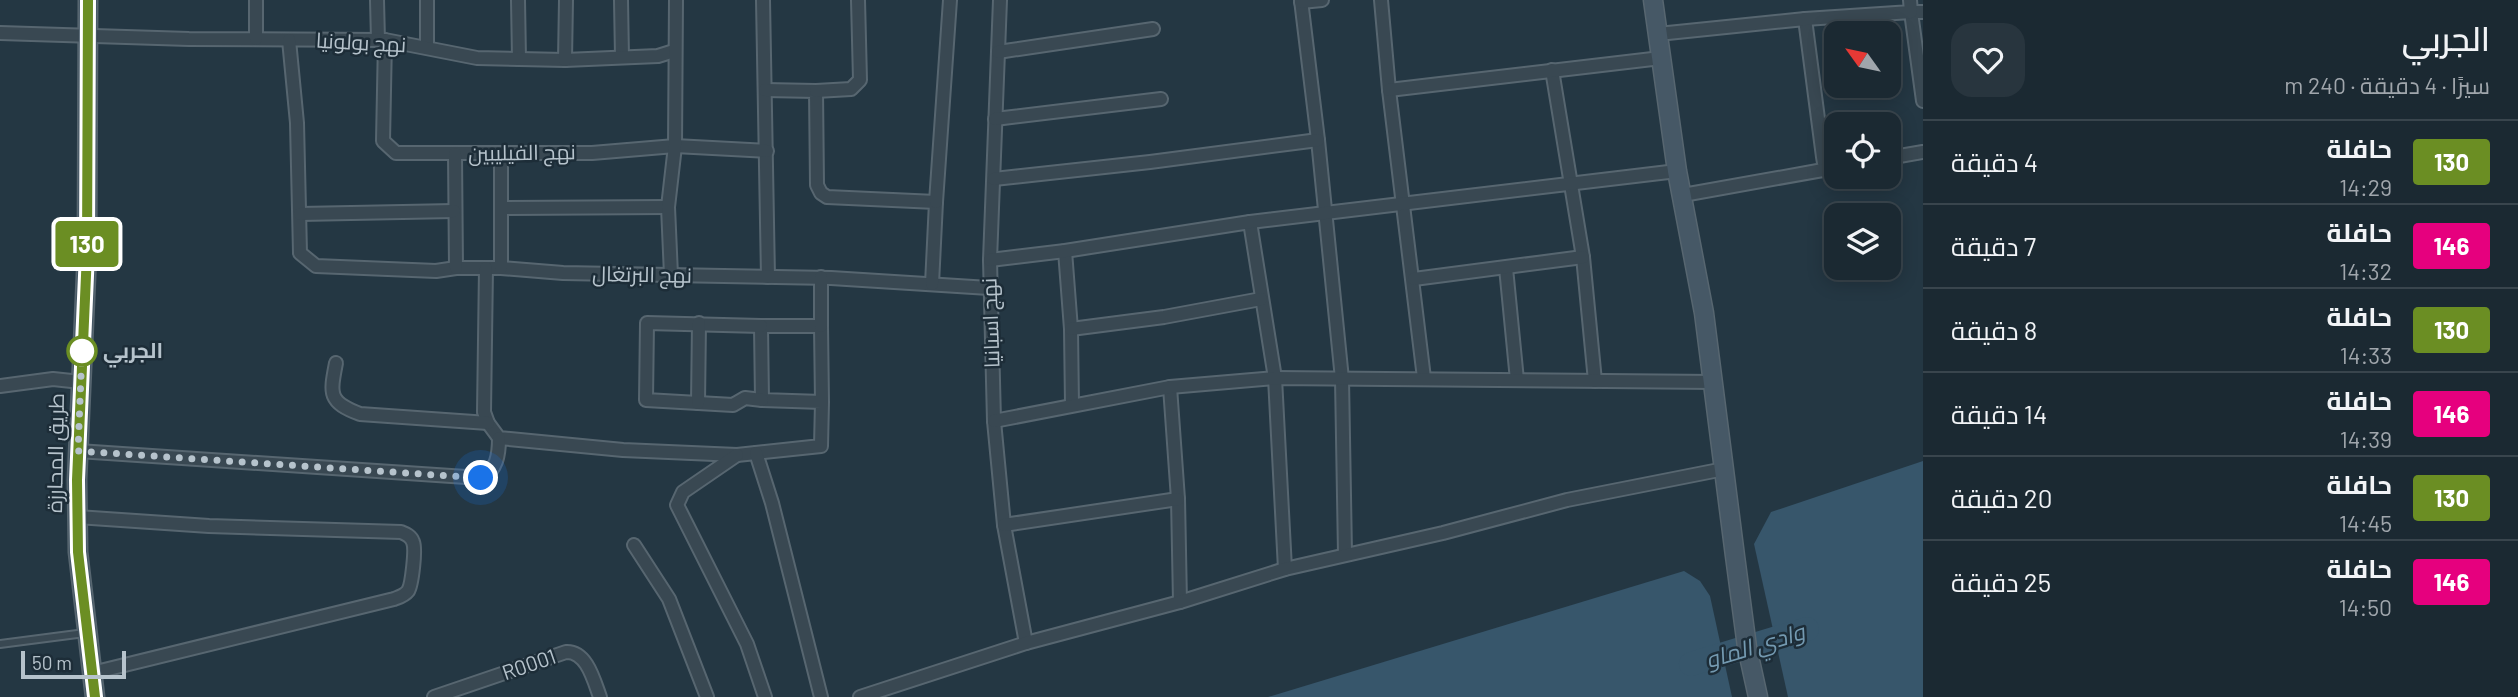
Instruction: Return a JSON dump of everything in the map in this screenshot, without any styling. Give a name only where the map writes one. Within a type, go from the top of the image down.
[{"type":"street","name":"طريق المحارزة","points":[[88,0],[87,253],[77,517],[78,552],[95,697]]},
{"type":"street","points":[[256,0],[256,39]]},
{"type":"street","name":"نهج الفيليبين","points":[[377,0],[381,40],[383,141],[396,153],[592,153],[675,146],[766,151]]},
{"type":"street","points":[[427,0],[427,47]]},
{"type":"street","points":[[518,0],[519,59]]},
{"type":"street","points":[[565,60],[566,0]]},
{"type":"street","points":[[621,0],[622,57]]},
{"type":"street","points":[[671,275],[668,207],[675,146],[676,0]]},
{"type":"street","points":[[763,0],[768,276]]},
{"type":"street","points":[[765,90],[851,89],[860,80],[858,0]]},
{"type":"street","points":[[932,284],[950,0]]},
{"type":"street","name":"نهج اسبانيا","points":[[1000,0],[989,288],[994,421],[1004,525],[1026,643]]},
{"type":"street","points":[[1322,0],[1301,1],[1342,379],[1345,554]]},
{"type":"street","points":[[1381,0],[1389,90],[1424,379]]},
{"type":"street","points":[[1653,0],[1677,171],[1696,265],[1714,382],[1747,647],[1758,697]]},
{"type":"street","points":[[1658,34],[1915,8],[1923,101]]},
{"type":"street","points":[[1805,19],[1824,163]]},
{"type":"street","points":[[998,52],[1153,29]]},
{"type":"street","name":"نهج بولونيا","points":[[0,33],[381,40],[427,47],[456,55],[519,59],[565,60],[665,55],[674,51]]},
{"type":"street","points":[[289,40],[297,122],[300,215],[454,211]]},
{"type":"street","points":[[1389,90],[1661,58]]},
{"type":"street","points":[[1552,71],[1583,257],[1595,380]]},
{"type":"street","points":[[816,91],[817,185],[821,193],[827,197],[936,202]]},
{"type":"street","points":[[996,119],[1161,99]]},
{"type":"street","points":[[994,179],[1318,140]]},
{"type":"street","points":[[1901,156],[1923,152]]},
{"type":"street","points":[[455,154],[456,268]]},
{"type":"street","points":[[501,154],[501,268]]},
{"type":"street","points":[[1683,195],[1824,169]]},
{"type":"street","points":[[990,260],[1250,222],[1677,171]]},
{"type":"street","points":[[502,208],[668,207]]},
{"type":"street","name":"نهج البرتغال","points":[[300,215],[300,253],[316,266],[436,271],[501,268],[563,273],[768,276],[989,288]]},
{"type":"street","points":[[1250,222],[1275,378],[1285,569]]},
{"type":"street","points":[[1065,251],[1071,329],[1072,405]]},
{"type":"street","points":[[1414,279],[1583,257]]},
{"type":"street","points":[[78,451],[481,478],[492,470],[499,456],[499,438],[484,412],[486,268]]},
{"type":"street","points":[[1506,268],[1517,380]]},
{"type":"street","points":[[499,438],[623,450],[737,455],[821,446],[821,278]]},
{"type":"street","points":[[1071,329],[1164,317],[1261,299]]},
{"type":"street","points":[[821,326],[647,323],[646,400],[733,405],[745,398],[822,402]]},
{"type":"street","points":[[698,403],[699,323]]},
{"type":"street","points":[[761,326],[762,400]]},
{"type":"street","points":[[335,363],[331,388],[334,400],[360,414],[488,423]]},
{"type":"street","points":[[994,421],[1170,387],[1275,378],[1714,382]]},
{"type":"street","points":[[0,386],[53,379],[81,382]]},
{"type":"street","points":[[1170,387],[1178,499],[1180,602]]},
{"type":"street","points":[[756,453],[772,503],[821,697]]},
{"type":"street","points":[[737,455],[683,492],[677,505],[747,644],[765,697]]},
{"type":"street","points":[[860,697],[1026,643],[1180,602],[1285,569],[1443,533],[1567,500],[1724,469]]},
{"type":"street","points":[[1004,525],[1178,499]]},
{"type":"street","points":[[77,517],[221,527],[401,532],[413,540],[414,548],[410,588],[406,594],[394,599],[92,673]]},
{"type":"street","points":[[634,545],[669,599],[708,697]]},
{"type":"street","name":"R0001","points":[[434,697],[572,652],[583,659],[600,697]]},
{"type":"lane","points":[[0,644],[87,633]]},
{"type":"water","points":[[1923,461],[1923,697],[1788,697],[1754,544],[1771,512]]},
{"type":"water","points":[[1684,571],[1700,581],[1710,596],[1732,697],[1268,697]]},
{"type":"waterway","name":"وادي الماو","points":[[1691,664],[1807,629]]},
{"type":"bus line","name":"130","points":[[88,0],[87,253],[77,480],[78,552],[95,697]]},
{"type":"place","name":"الجربي","points":[[82,351]]},
{"type":"route","points":[[82,351],[78,451],[481,478]]}]
